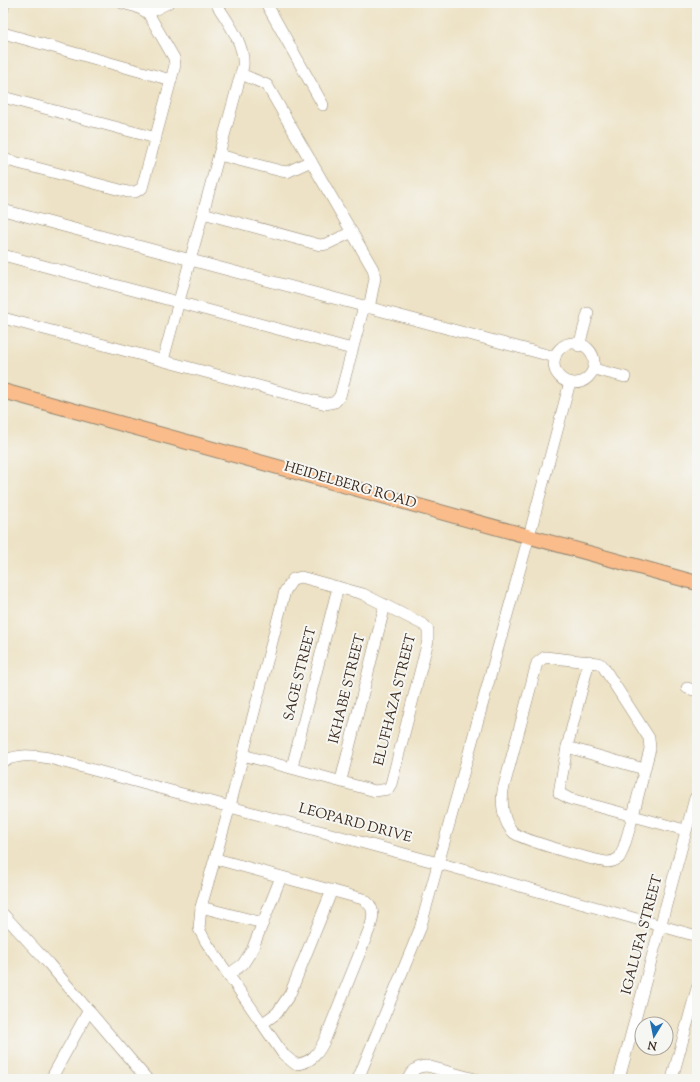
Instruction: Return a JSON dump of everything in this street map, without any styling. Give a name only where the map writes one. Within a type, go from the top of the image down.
[{"type":"main road","name":"HEIDELBERG ROAD","points":[[3,391],[697,582]]},
{"type":"street","points":[[3,8],[4,3]]},
{"type":"street","points":[[3,159],[128,192],[135,192],[142,188],[175,65],[174,58],[148,13],[137,7],[122,3]]},
{"type":"street","points":[[148,13],[168,3]]},
{"type":"street","points":[[163,360],[241,74],[244,58],[241,46],[216,3]]},
{"type":"street","points":[[266,3],[323,105]]},
{"type":"street","points":[[3,33],[171,80]]},
{"type":"street","points":[[3,318],[326,404],[335,402],[340,396],[352,349],[375,278],[373,269],[267,85],[241,74]]},
{"type":"street","points":[[3,97],[156,138]]},
{"type":"street","points":[[219,155],[287,172],[311,160]]},
{"type":"street","points":[[3,210],[555,357]]},
{"type":"street","points":[[203,213],[320,245],[327,244],[352,232]]},
{"type":"street","points":[[3,255],[352,349]]},
{"type":"street","points":[[579,346],[588,313]]},
{"type":"street","points":[[571,344],[586,347],[594,360],[594,369],[588,378],[581,382],[570,382],[561,378],[555,373],[553,363],[555,357],[556,352],[571,344]]},
{"type":"street","points":[[594,369],[625,377]]},
{"type":"street","points":[[358,1079],[414,945],[529,536],[570,382]]},
{"type":"street","name":"ELUFHAZA STREET","points":[[243,755],[380,791],[388,789],[391,784],[428,641],[429,634],[424,625],[363,594],[301,577],[293,579],[288,583],[199,920],[202,936],[228,976],[283,1054],[295,1064],[307,1062],[321,1047],[365,941],[374,912],[370,903],[363,899],[332,890]]},
{"type":"street","name":"SAGE STREET","points":[[292,767],[338,587]]},
{"type":"street","name":"IKHABE STREET","points":[[341,780],[385,605]]},
{"type":"street","points":[[546,657],[598,662],[606,668],[643,727],[650,744],[644,769],[622,853],[619,858],[609,862],[519,836],[510,826],[502,808],[503,790],[537,663],[546,657]]},
{"type":"street","points":[[589,661],[568,747],[559,793],[570,799],[685,830]]},
{"type":"street","points":[[568,747],[644,769]]},
{"type":"street","name":"LEOPARD DRIVE","points":[[3,760],[28,754],[49,758],[438,862],[697,936]]},
{"type":"street","name":"IGALUFA STREET","points":[[619,1079],[662,926],[685,830],[695,798]]},
{"type":"street","points":[[216,859],[332,890],[290,994],[277,1013],[262,1023]]},
{"type":"street","points":[[228,976],[243,964],[248,957],[282,877]]},
{"type":"street","points":[[202,907],[263,923]]},
{"type":"street","points":[[3,914],[147,1079]]},
{"type":"street","points":[[672,1079],[697,988]]},
{"type":"street","points":[[51,1079],[88,1010]]},
{"type":"street","points":[[408,1079],[412,1072],[420,1066],[427,1066],[475,1079]]}]
